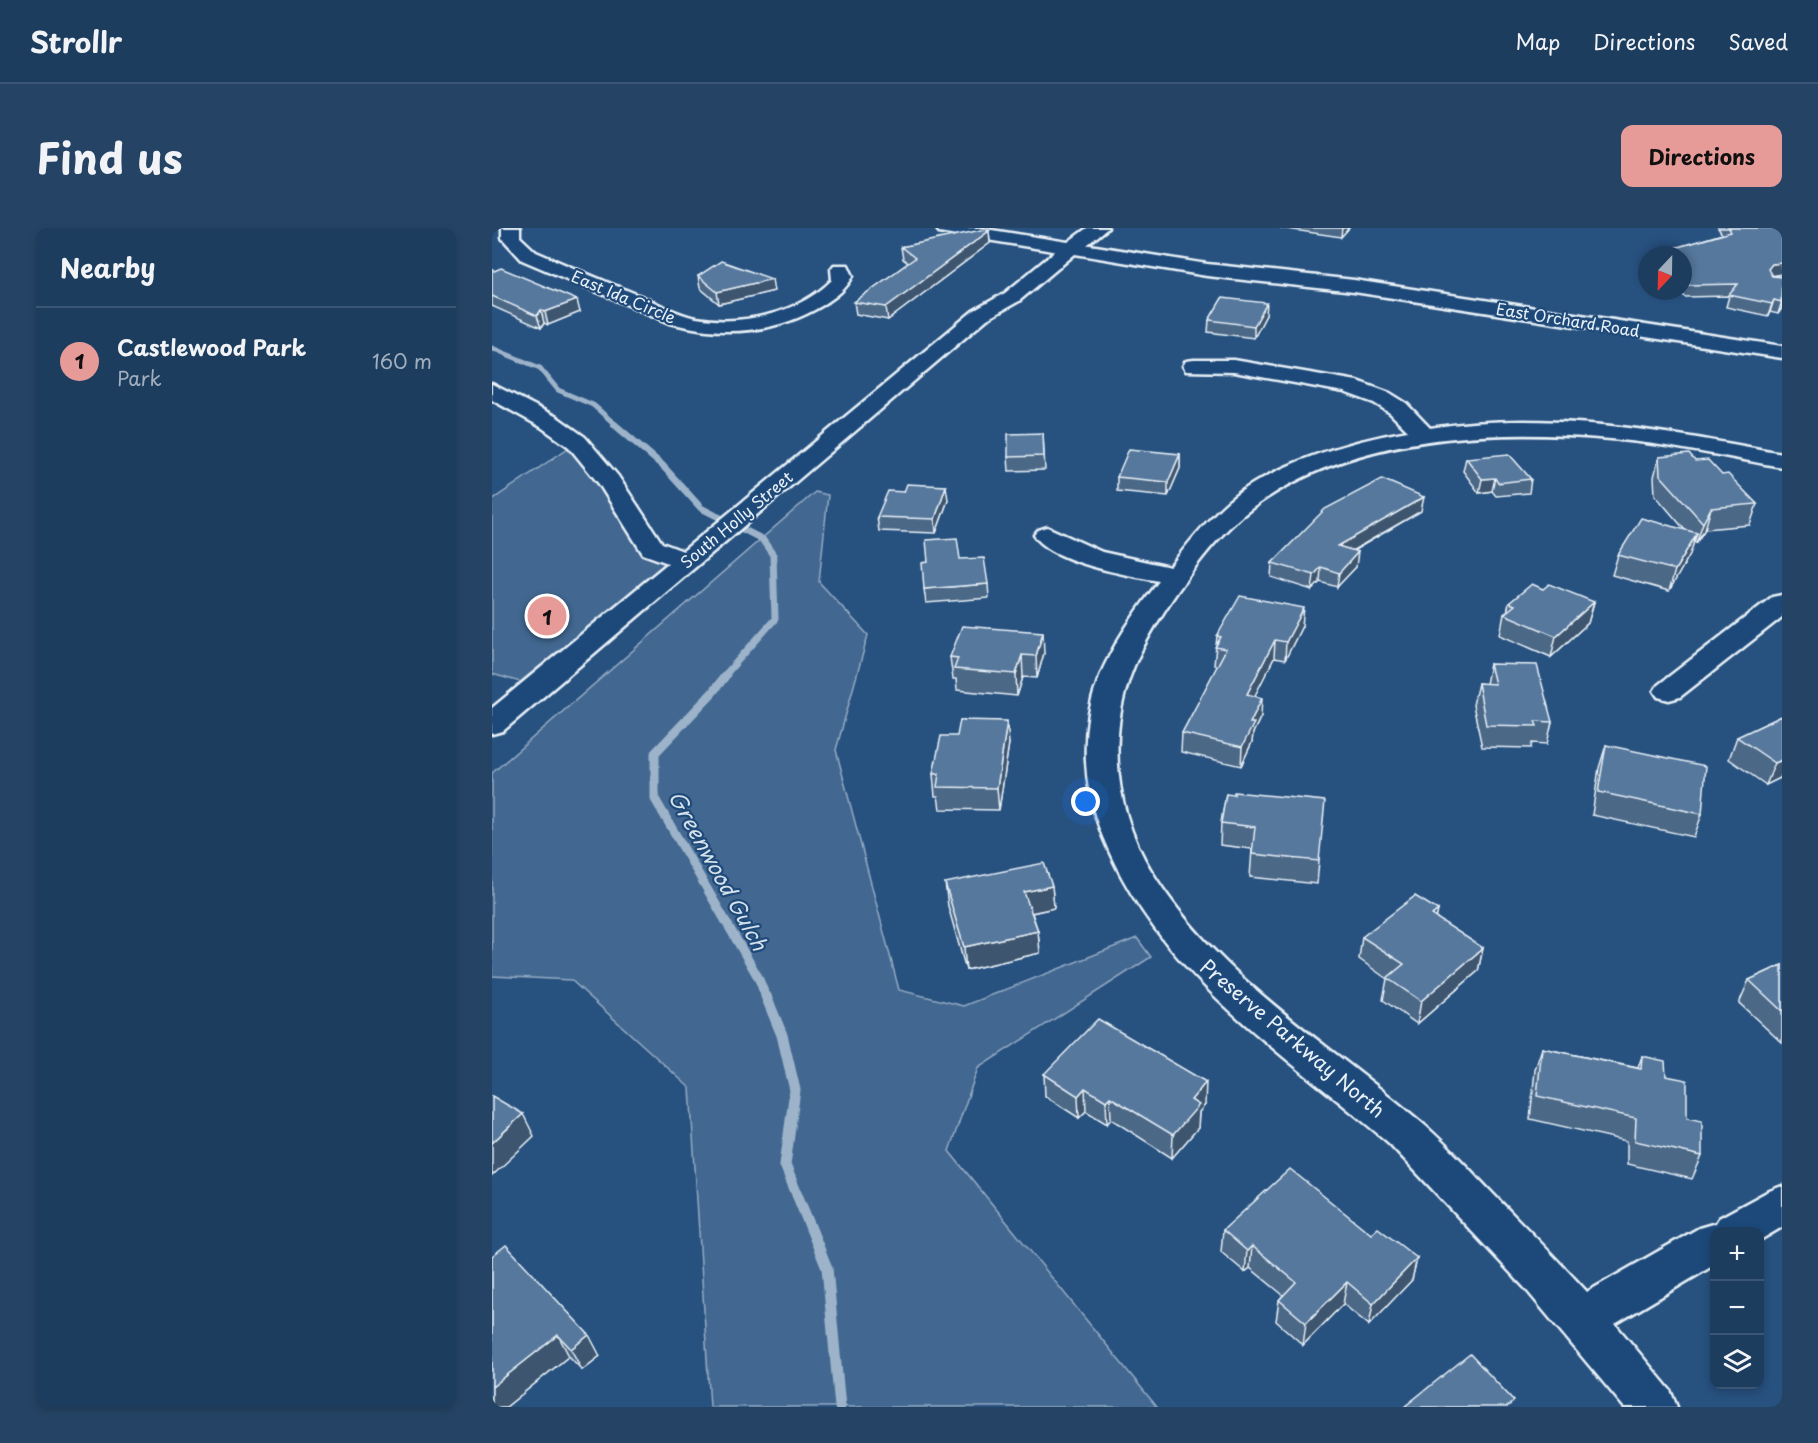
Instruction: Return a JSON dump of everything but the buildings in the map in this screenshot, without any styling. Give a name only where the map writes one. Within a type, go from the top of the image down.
[{"type":"street","name":"East Ida Circle","points":[[511,228],[511,238],[529,256],[677,319],[696,324],[733,326],[754,324],[798,312],[836,288],[843,276],[841,269]]},
{"type":"street","name":"East Orchard Road","points":[[945,228],[1072,237]]},
{"type":"street","name":"East Orchard Road","points":[[1016,228],[1072,237],[1207,270],[1354,286],[1782,352]]},
{"type":"street","name":"South Holly Street","points":[[492,724],[980,315],[999,290],[1072,237]]},
{"type":"street","points":[[1194,366],[1234,366],[1349,386],[1382,398],[1398,408],[1424,435]]},
{"type":"street","points":[[492,390],[549,422],[577,442],[609,481],[651,548],[695,554]]},
{"type":"street","name":"Preserve Parkway North","points":[[1653,1407],[1582,1318],[1422,1148],[1372,1104],[1229,989],[1169,924],[1136,874],[1117,834],[1106,798],[1102,773],[1101,737],[1112,682],[1127,650],[1206,536],[1223,519],[1275,483],[1343,454],[1424,435],[1487,429],[1532,428],[1641,435],[1782,460]]},
{"type":"street","points":[[1047,535],[1072,550],[1092,557],[1177,576]]},
{"type":"street","points":[[1669,691],[1782,603]]},
{"type":"street","points":[[1743,1227],[1782,1205]]},
{"type":"street","points":[[1582,1318],[1710,1244]]},
{"type":"shaded area","points":[[577,442],[674,558],[520,682],[492,674],[492,500]]},
{"type":"shaded area","name":"Greenwood Gulch","points":[[815,492],[828,495],[819,582],[868,635],[836,750],[899,990],[964,1006],[1137,938],[1151,957],[978,1068],[949,1151],[1157,1407],[710,1407],[690,1088],[571,980],[492,976],[492,773]]},
{"type":"waterway","name":"Greenwood Gulch","points":[[492,348],[540,368],[558,390],[593,405],[616,425]]},
{"type":"waterway","name":"Greenwood Gulch","points":[[614,424],[663,466],[701,508],[762,539],[773,555],[775,619],[724,676]]},
{"type":"waterway","name":"Greenwood Gulch","points":[[726,675],[655,753],[655,799],[758,977],[766,997]]},
{"type":"waterway","name":"Greenwood Gulch","points":[[766,996],[782,1035],[795,1090],[785,1165],[827,1268],[840,1407]]},
{"type":"place","name":"Castlewood Park","points":[[547,616]]}]
